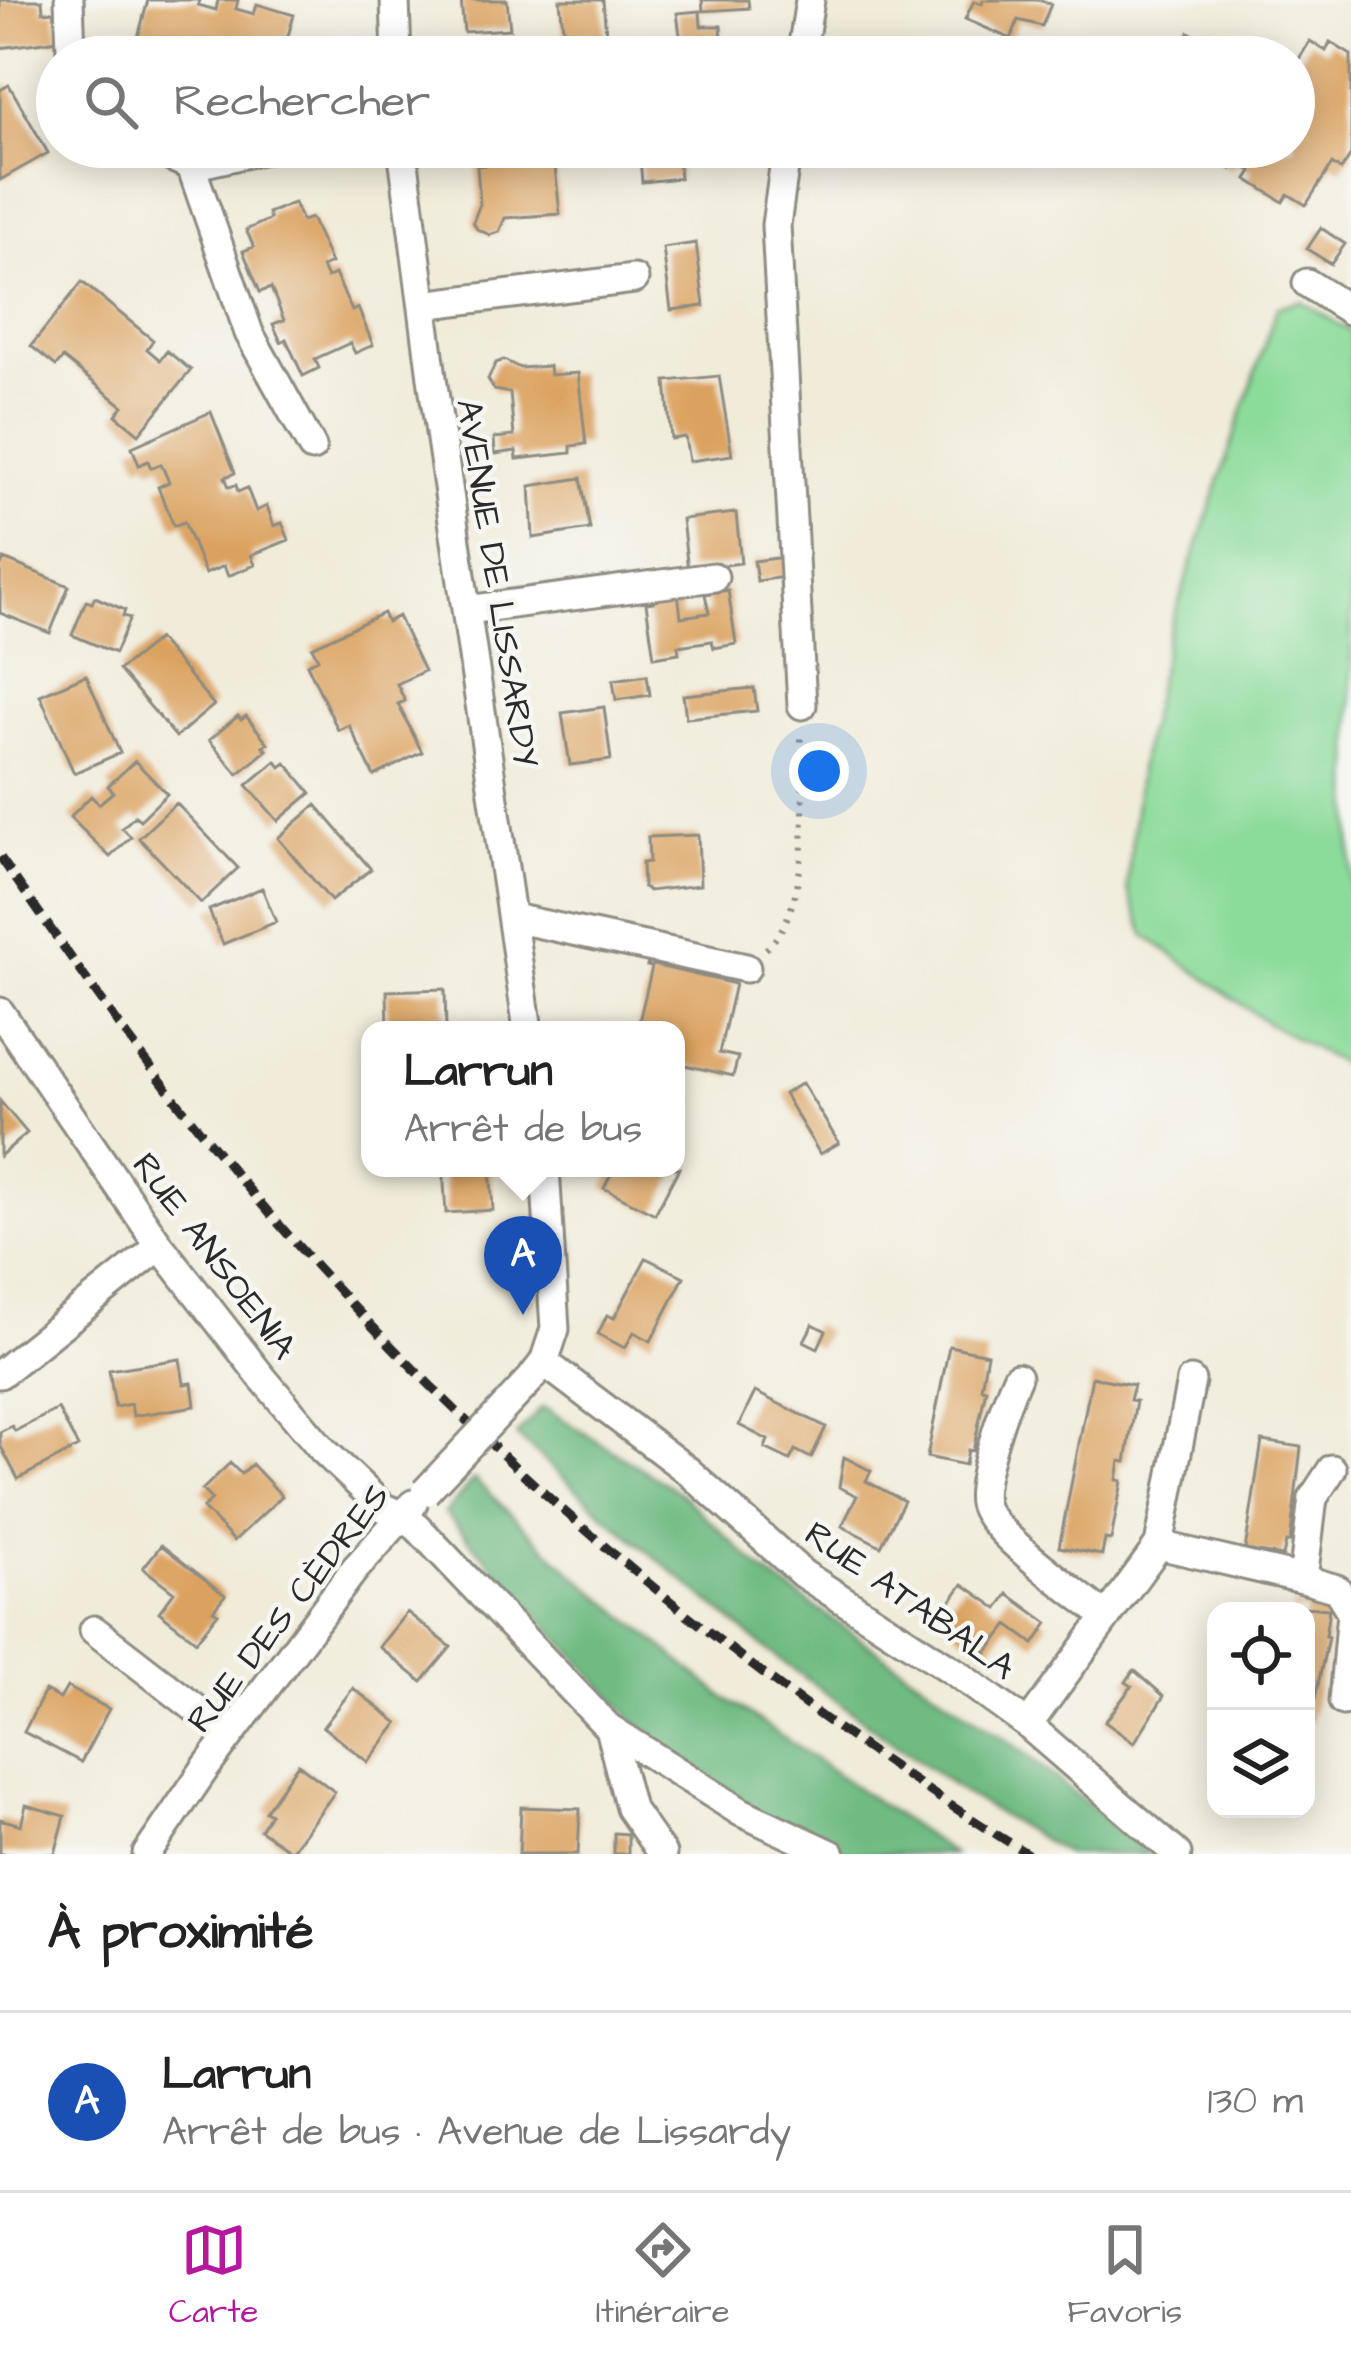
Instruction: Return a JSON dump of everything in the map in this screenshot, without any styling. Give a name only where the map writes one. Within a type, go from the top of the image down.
[{"type":"street","points":[[68,0],[70,36]]},
{"type":"street","points":[[395,0],[396,36]]},
{"type":"street","points":[[804,36],[810,0]]},
{"type":"street","points":[[192,168],[249,332],[312,447]]},
{"type":"street","name":"AVENUE DE LISSARDY","points":[[405,168],[527,1021]]},
{"type":"street","points":[[784,168],[776,224],[802,705]]},
{"type":"street","points":[[423,305],[634,279]]},
{"type":"street","points":[[1307,284],[1351,311]]},
{"type":"street","points":[[467,610],[714,577]]},
{"type":"street","points":[[513,918],[746,968]]},
{"type":"street","name":"RUE ANSOENIA","points":[[0,1012],[160,1246],[323,1450],[384,1508],[402,1515],[609,1728],[741,1812],[831,1854]]},
{"type":"street","points":[[537,1371],[555,1329],[546,1177]]},
{"type":"street","points":[[0,1374],[160,1246]]},
{"type":"street","name":"RUE DES CÈDRES","points":[[147,1854],[354,1570],[537,1371]]},
{"type":"street","name":"RUE ATABALA","points":[[537,1371],[688,1471],[803,1574],[956,1672],[1028,1725],[1177,1854]]},
{"type":"street","points":[[1017,1377],[1002,1410],[982,1501],[991,1523],[1106,1616]]},
{"type":"street","points":[[1028,1725],[1159,1546],[1191,1381]]},
{"type":"street","points":[[1303,1579],[1313,1498],[1332,1468]]},
{"type":"street","points":[[1159,1546],[1337,1589],[1351,1612],[1343,1701]]},
{"type":"street","points":[[94,1630],[230,1735]]},
{"type":"street","points":[[609,1728],[630,1808],[662,1854]]},
{"type":"path","points":[[746,968],[784,933],[800,873],[802,705]]},
{"type":"green space","points":[[1301,301],[1351,332],[1351,1069],[1269,1024],[1145,935],[1127,888],[1140,763],[1168,635],[1277,307]]},
{"type":"green space","points":[[543,1407],[679,1492],[764,1572],[1021,1750],[1149,1854],[1067,1854],[962,1792],[771,1653],[516,1435]]},
{"type":"green space","points":[[474,1479],[576,1576],[721,1695],[953,1854],[831,1854],[741,1812],[632,1719],[445,1513]]},
{"type":"building","points":[[0,0],[42,0],[43,12],[55,11],[58,36],[36,36],[36,43],[0,48]]},
{"type":"building","points":[[148,0],[199,0],[198,5],[216,10],[218,0],[238,0],[236,9],[254,14],[257,4],[294,15],[288,36],[138,36]]},
{"type":"building","points":[[461,0],[507,0],[510,29],[464,32]]},
{"type":"building","points":[[560,0],[603,0],[606,36],[564,36]]},
{"type":"building","points":[[702,0],[748,0],[749,8],[703,11]]},
{"type":"building","points":[[983,0],[1041,0],[1051,4],[1042,26],[1018,20],[1012,36],[1004,36],[965,19],[974,1],[982,4]]},
{"type":"building","points":[[700,11],[701,26],[721,26],[722,36],[680,36],[677,13]]},
{"type":"building","points":[[1330,42],[1351,55],[1351,155],[1341,170],[1332,164],[1306,205],[1288,194],[1283,202],[1247,179],[1252,171],[1247,168],[1315,168],[1315,44],[1326,51]]},
{"type":"building","points":[[9,85],[36,132],[36,160],[0,180],[0,90]]},
{"type":"building","points":[[477,168],[555,168],[560,214],[505,218],[499,232],[490,235],[473,222],[480,204]]},
{"type":"building","points":[[641,168],[679,168],[680,178],[642,182]]},
{"type":"building","points":[[294,203],[302,221],[311,218],[331,263],[322,267],[327,278],[335,274],[352,311],[358,308],[373,345],[355,353],[350,343],[315,359],[319,368],[303,376],[286,339],[281,342],[273,324],[284,320],[271,288],[260,292],[243,251],[254,247],[246,230],[270,219],[268,213]]},
{"type":"building","points":[[1321,228],[1345,244],[1331,264],[1307,249]]},
{"type":"building","points":[[696,243],[704,306],[671,310],[663,248]]},
{"type":"building","points":[[82,282],[153,340],[147,349],[160,360],[167,351],[191,370],[139,434],[116,415],[123,406],[63,358],[56,366],[31,346]]},
{"type":"building","points":[[504,360],[520,368],[549,366],[550,375],[578,373],[586,444],[571,446],[571,453],[517,459],[516,451],[495,454],[494,438],[514,436],[510,393],[494,390],[488,379],[496,363]]},
{"type":"building","points":[[719,376],[732,455],[689,461],[685,437],[671,439],[666,381]]},
{"type":"building","points":[[211,412],[235,473],[225,477],[229,487],[236,485],[238,492],[247,488],[256,511],[267,506],[274,526],[282,523],[289,540],[251,555],[255,565],[228,576],[224,566],[205,574],[184,522],[174,526],[158,487],[169,482],[161,464],[139,465],[132,447]]},
{"type":"building","points":[[581,478],[590,529],[533,538],[530,486]]},
{"type":"building","points":[[736,513],[741,563],[688,570],[682,519]]},
{"type":"building","points":[[792,556],[791,576],[757,581],[754,561]]},
{"type":"building","points":[[4,559],[69,586],[50,633],[0,613]]},
{"type":"building","points":[[728,590],[736,644],[714,648],[712,641],[678,646],[679,653],[654,657],[646,603],[654,602],[653,597],[678,593],[681,617],[709,613],[705,594]]},
{"type":"building","points":[[95,597],[125,610],[123,616],[130,618],[115,653],[72,635],[86,601],[92,603]]},
{"type":"building","points":[[383,613],[387,622],[398,616],[424,671],[397,684],[405,701],[398,704],[422,752],[374,776],[349,725],[338,730],[307,664],[318,659],[312,647]]},
{"type":"building","points":[[158,639],[214,705],[176,737],[119,670]]},
{"type":"building","points":[[86,675],[120,753],[74,773],[40,695]]},
{"type":"building","points":[[647,675],[650,695],[616,700],[613,680]]},
{"type":"building","points":[[754,688],[757,711],[686,718],[683,695]]},
{"type":"building","points":[[604,707],[611,760],[570,765],[562,713]]},
{"type":"building","points":[[238,716],[241,720],[246,716],[268,743],[263,746],[267,750],[238,774],[209,740]]},
{"type":"building","points":[[135,761],[167,794],[140,820],[135,816],[122,828],[131,837],[110,857],[70,817],[91,796],[99,804],[113,792],[108,786]]},
{"type":"building","points":[[276,761],[281,767],[286,763],[311,793],[278,821],[247,785]]},
{"type":"building","points":[[176,803],[238,868],[201,903],[139,838]]},
{"type":"building","points":[[316,805],[371,869],[331,901],[278,838]]},
{"type":"building","points":[[698,835],[700,885],[649,891],[643,887],[648,837]]},
{"type":"building","points":[[262,888],[276,922],[223,944],[209,910]]},
{"type":"building","points":[[649,959],[655,960],[654,965],[735,984],[719,1053],[738,1057],[733,1076],[685,1065],[685,1021],[639,1021],[652,967],[647,966]]},
{"type":"building","points":[[445,989],[446,1021],[388,1021],[387,991]]},
{"type":"building","points":[[802,1083],[839,1143],[820,1154],[784,1094]]},
{"type":"building","points":[[0,1101],[27,1133],[0,1156]]},
{"type":"building","points":[[444,1177],[491,1177],[493,1210],[446,1213]]},
{"type":"building","points":[[610,1177],[674,1177],[655,1214],[604,1188]]},
{"type":"building","points":[[646,1258],[684,1277],[651,1341],[634,1332],[625,1348],[598,1334],[607,1315],[614,1318]]},
{"type":"building","points":[[813,1324],[826,1331],[818,1348],[804,1341]]},
{"type":"building","points":[[949,1346],[987,1354],[981,1388],[986,1389],[973,1451],[968,1450],[965,1465],[927,1457]]},
{"type":"building","points":[[180,1359],[184,1384],[192,1383],[195,1406],[133,1416],[131,1404],[115,1407],[109,1370]]},
{"type":"building","points":[[1092,1377],[1134,1385],[1130,1400],[1136,1401],[1126,1462],[1120,1461],[1117,1480],[1122,1481],[1111,1540],[1105,1539],[1102,1555],[1059,1547]]},
{"type":"building","points":[[755,1392],[826,1427],[811,1458],[795,1450],[790,1460],[765,1448],[768,1440],[739,1425]]},
{"type":"building","points":[[58,1409],[78,1447],[18,1479],[0,1445],[0,1432],[12,1426],[15,1431]]},
{"type":"building","points":[[1262,1441],[1301,1447],[1290,1542],[1283,1556],[1245,1550]]},
{"type":"building","points":[[844,1457],[871,1471],[866,1481],[904,1501],[881,1546],[842,1526],[857,1496],[839,1487]]},
{"type":"building","points":[[230,1463],[241,1474],[252,1464],[282,1496],[234,1541],[203,1508],[212,1500],[202,1490]]},
{"type":"building","points":[[161,1545],[225,1595],[213,1610],[218,1613],[196,1641],[159,1612],[174,1592],[143,1568]]},
{"type":"building","points":[[963,1584],[998,1609],[1008,1594],[1048,1623],[1034,1644],[1008,1625],[987,1653],[939,1618]]},
{"type":"building","points":[[1315,1608],[1329,1609],[1315,1699]]},
{"type":"building","points":[[407,1612],[451,1647],[422,1682],[379,1647]]},
{"type":"building","points":[[1134,1670],[1164,1696],[1134,1743],[1105,1722],[1132,1686],[1126,1682]]},
{"type":"building","points":[[67,1687],[109,1709],[81,1762],[24,1732],[45,1691],[60,1699]]},
{"type":"building","points":[[353,1688],[398,1723],[368,1762],[323,1727]]},
{"type":"building","points":[[298,1764],[335,1792],[291,1851],[260,1830],[270,1814],[265,1811]]},
{"type":"building","points":[[26,1805],[65,1816],[55,1854],[0,1854],[0,1819],[21,1825]]},
{"type":"building","points":[[521,1807],[580,1809],[578,1854],[519,1854]]},
{"type":"building","points":[[614,1833],[628,1834],[628,1854],[614,1854]]},
{"type":"railway","points":[[0,857],[187,1114],[277,1222],[471,1425],[683,1611],[794,1697],[1028,1854]]},
{"type":"place","name":"Larrun","points":[[523,1315]]}]
